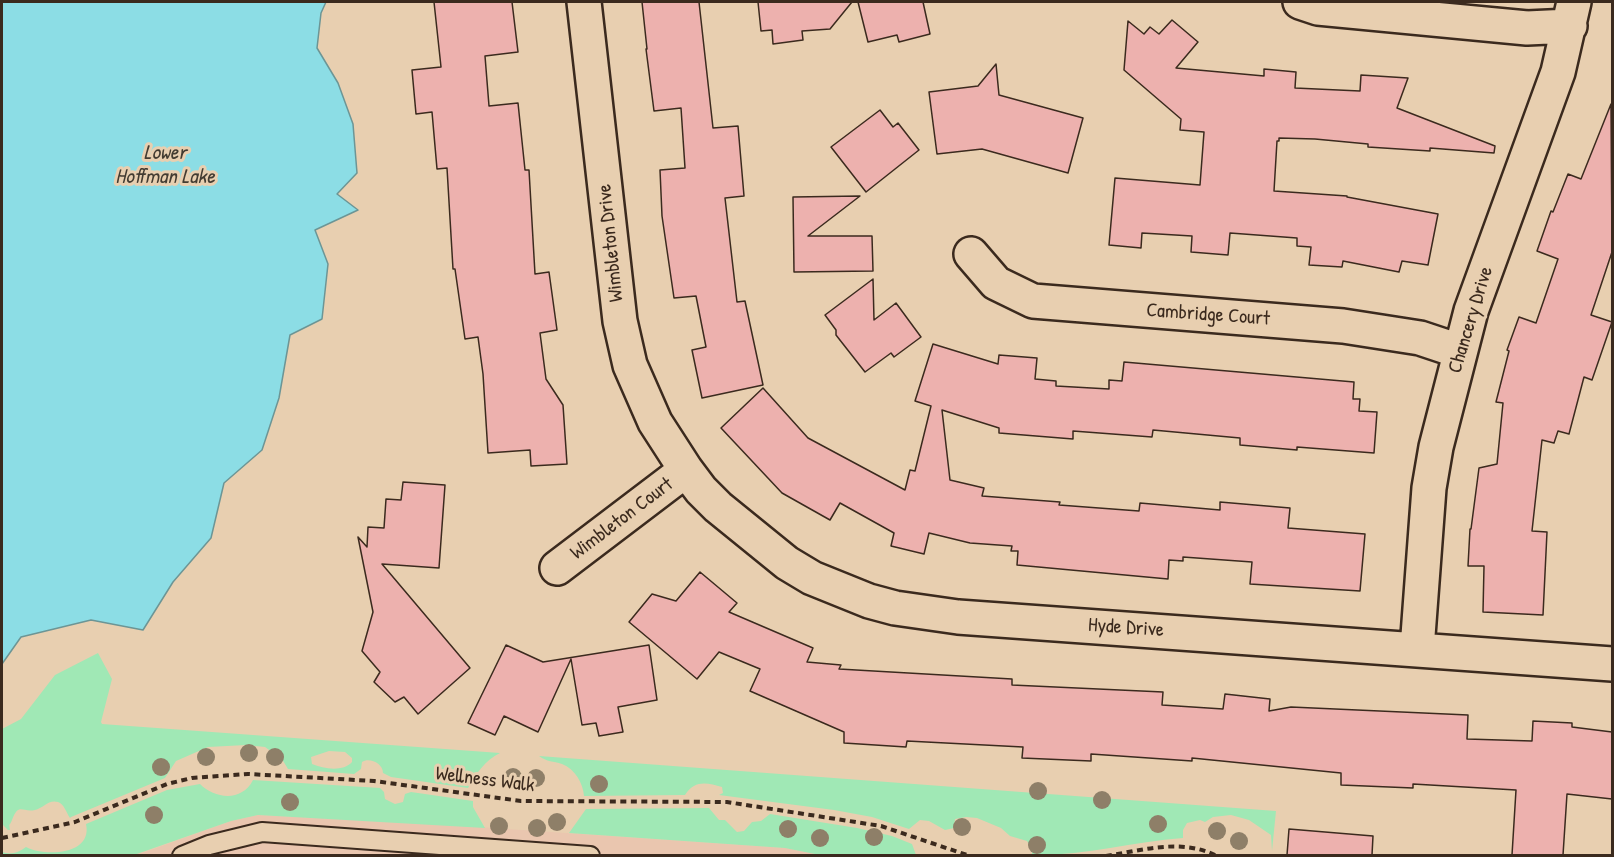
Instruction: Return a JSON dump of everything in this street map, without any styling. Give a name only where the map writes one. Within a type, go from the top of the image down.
[{"type":"street","name":"Wimbleton Drive","points":[[584,2],[620,321],[630,365],[655,422],[686,470]]},
{"type":"street","points":[[1300,2],[1318,8],[1527,28],[1572,14]]},
{"type":"street","name":"Chancery Drive","points":[[1417,649],[1429,488],[1436,447],[1459,351],[1471,311],[1558,72],[1572,14]]},
{"type":"street","name":"Cambridge Court","points":[[971,254],[996,283],[1033,301],[1343,326],[1420,338],[1459,351]]},
{"type":"street","name":"Wimbleton Court","points":[[557,568],[686,470]]},
{"type":"street","name":"Hyde Drive","points":[[686,470],[718,507],[787,563],[812,578],[869,601],[895,608],[958,617],[1612,664]]},
{"type":"lane","points":[[182,855],[209,845],[262,832],[437,850],[590,855]]},
{"type":"path","name":"Wellness Walk","points":[[2,838],[75,822],[167,784],[192,778],[248,774],[374,781],[521,801],[727,802],[881,826],[970,855]]},
{"type":"path","points":[[1106,855],[1183,845],[1217,855]]},
{"type":"shaded area","points":[[258,815],[405,822],[786,848],[820,855],[134,856],[231,821]]},
{"type":"green space","points":[[98,653],[112,679],[102,724],[500,753],[485,763],[468,788],[391,777],[383,773],[381,766],[372,761],[362,762],[361,769],[354,774],[288,769],[282,759],[265,747],[246,745],[208,747],[176,761],[165,778],[70,818],[62,804],[55,801],[31,811],[21,809],[14,815],[10,830],[8,830],[2,824],[2,729],[21,719],[55,675]],"holes":[[[329,751],[345,752],[352,758],[352,762],[344,767],[328,768],[312,764],[311,757]]]},
{"type":"green space","points":[[539,756],[1276,811],[1272,851],[1271,835],[1249,820],[1231,815],[1213,817],[1205,822],[1200,820],[1187,823],[1183,830],[1183,838],[1089,851],[1032,855],[1027,841],[1010,836],[1001,828],[977,818],[955,819],[954,828],[945,830],[929,821],[920,820],[909,829],[872,817],[834,810],[719,795],[723,793],[722,787],[702,783],[693,786],[685,795],[584,796],[580,781],[571,769]]},
{"type":"green space","points":[[253,780],[380,788],[384,792],[385,799],[395,804],[403,802],[405,794],[411,792],[473,801],[473,807],[485,828],[258,815],[231,821],[134,855],[2,855],[2,852],[14,853],[26,847],[44,852],[66,851],[75,848],[86,834],[86,824],[167,790],[200,784],[213,793],[228,796],[242,792]]},
{"type":"green space","points":[[709,808],[719,820],[725,820],[737,832],[744,831],[752,822],[761,821],[770,814],[892,836],[912,844],[916,855],[820,855],[785,848],[569,833],[586,809]]},
{"type":"water","name":"Lower Hoffman Lake","points":[[2,2],[326,2],[321,13],[317,48],[338,83],[353,124],[357,173],[337,194],[358,210],[315,230],[328,264],[322,319],[290,335],[279,398],[262,450],[224,483],[211,538],[173,582],[143,630],[91,620],[21,637],[2,664]]},
{"type":"building","points":[[434,2],[512,2],[518,52],[485,56],[489,106],[518,103],[525,170],[529,170],[535,274],[549,272],[557,330],[540,333],[546,379],[563,405],[567,464],[531,466],[530,450],[488,453],[483,374],[478,337],[465,339],[455,269],[453,269],[447,168],[437,169],[432,112],[416,114],[412,70],[441,67]]},
{"type":"building","points":[[642,2],[699,2],[713,128],[738,126],[744,196],[725,198],[737,302],[745,301],[763,385],[702,398],[692,350],[706,347],[696,296],[674,298],[662,216],[660,170],[685,168],[681,108],[654,111]]},
{"type":"building","points":[[758,2],[852,2],[830,29],[802,31],[803,40],[773,44],[772,30],[761,31]]},
{"type":"building","points":[[858,2],[923,2],[930,34],[899,42],[897,35],[868,42]]},
{"type":"building","points":[[1172,20],[1198,42],[1176,68],[1264,76],[1264,69],[1296,72],[1295,88],[1360,91],[1361,75],[1408,78],[1397,108],[1495,146],[1494,153],[1430,148],[1430,151],[1368,147],[1368,144],[1315,139],[1279,138],[1277,141],[1274,191],[1347,196],[1438,214],[1428,265],[1402,261],[1399,272],[1343,261],[1342,267],[1309,265],[1311,247],[1297,246],[1297,238],[1230,233],[1228,255],[1191,252],[1192,236],[1142,233],[1141,248],[1109,245],[1115,178],[1200,185],[1204,132],[1180,130],[1181,119],[1124,70],[1128,21],[1144,34],[1150,27],[1159,34]]},
{"type":"building","points":[[996,64],[999,95],[1083,118],[1068,173],[982,149],[937,154],[929,92],[978,86]]},
{"type":"building","points":[[1611,104],[1612,252],[1591,315],[1612,322],[1592,380],[1584,377],[1569,434],[1558,431],[1554,443],[1542,440],[1532,531],[1547,532],[1543,615],[1483,612],[1484,566],[1468,566],[1470,529],[1479,468],[1497,464],[1503,403],[1496,402],[1509,351],[1507,350],[1519,317],[1536,323],[1558,259],[1537,251],[1551,211],[1553,212],[1568,174],[1581,179]]},
{"type":"building","points":[[880,110],[893,127],[898,123],[919,150],[866,192],[831,147]]},
{"type":"building","points":[[860,196],[808,236],[872,236],[873,271],[794,272],[793,197]]},
{"type":"building","points":[[873,279],[874,320],[896,303],[921,337],[894,357],[891,353],[865,372],[836,335],[836,330],[825,315]]},
{"type":"building","points":[[933,344],[998,364],[999,355],[1037,358],[1035,379],[1056,381],[1056,386],[1109,389],[1109,380],[1122,381],[1124,362],[1354,382],[1353,399],[1360,399],[1359,411],[1377,412],[1374,453],[1240,445],[1240,438],[1153,430],[1152,437],[1073,431],[1073,439],[999,433],[999,428],[942,410],[950,480],[984,488],[982,496],[1139,511],[1140,503],[1220,510],[1220,502],[1290,508],[1288,528],[1365,534],[1360,591],[1250,584],[1252,562],[1183,557],[1183,561],[1169,560],[1168,579],[1017,565],[1018,551],[1011,551],[1012,546],[970,543],[929,533],[924,554],[891,546],[894,533],[840,503],[830,520],[782,493],[721,428],[763,388],[808,438],[905,490],[910,470],[915,471],[931,406],[915,401]]},
{"type":"building","points":[[403,482],[445,485],[439,568],[382,564],[470,668],[418,714],[404,697],[395,702],[374,682],[380,672],[362,651],[373,612],[358,537],[367,547],[368,527],[384,528],[386,499],[401,500]]},
{"type":"building","points":[[700,572],[737,603],[729,612],[813,648],[807,662],[841,665],[839,669],[1012,679],[1012,685],[1163,692],[1162,705],[1223,709],[1225,694],[1270,699],[1269,711],[1291,707],[1468,715],[1467,739],[1532,741],[1533,721],[1572,723],[1572,727],[1612,732],[1612,799],[1567,794],[1563,855],[1512,855],[1516,790],[1413,784],[1413,788],[1341,785],[1341,773],[1192,758],[1192,761],[1091,754],[1091,761],[1022,758],[1023,747],[907,741],[906,747],[844,743],[844,732],[750,691],[760,669],[719,652],[697,679],[629,622],[652,594],[676,601]]},
{"type":"building","points":[[506,645],[543,662],[649,645],[657,700],[618,707],[623,732],[599,736],[596,723],[582,725],[571,659],[538,732],[504,716],[495,735],[468,723]]},
{"type":"building","points":[[1289,829],[1373,836],[1372,855],[1287,855]]}]
